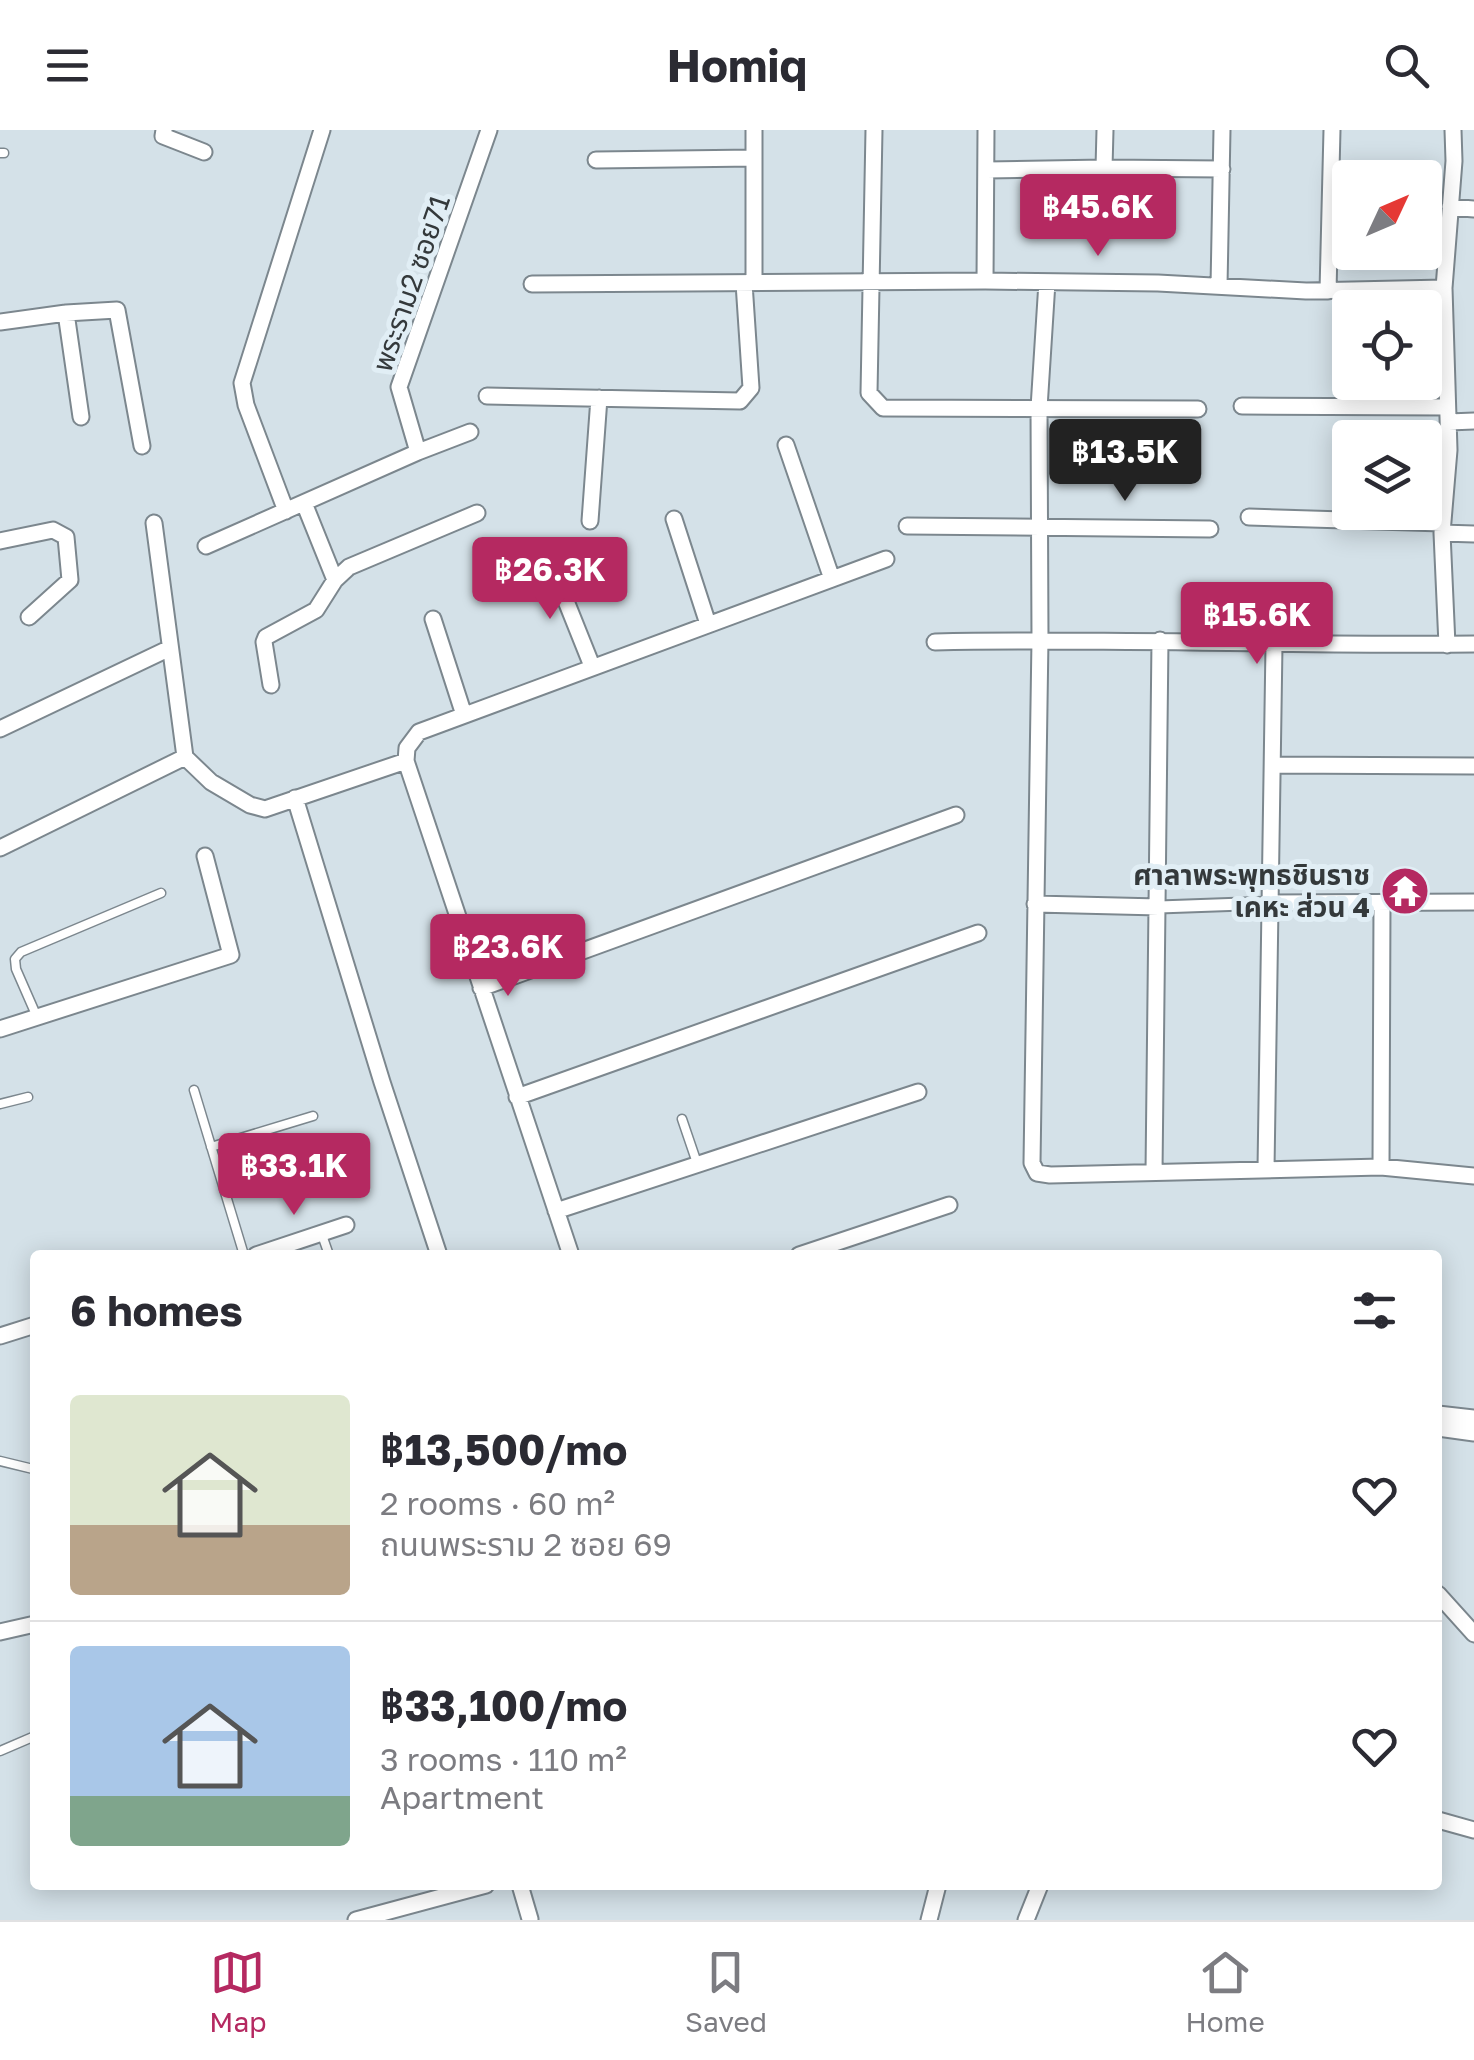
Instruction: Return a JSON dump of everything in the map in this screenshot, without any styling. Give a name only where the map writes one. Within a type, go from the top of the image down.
[{"type":"street","points":[[164,130],[162,136],[204,152]]},
{"type":"street","points":[[286,510],[246,405],[242,383],[322,130]]},
{"type":"street","name":"พระราม2 ซอย71","points":[[418,452],[400,387],[489,130]]},
{"type":"street","points":[[486,396],[740,401],[751,388],[749,282],[754,130]]},
{"type":"street","points":[[874,130],[869,393],[878,405],[1198,409]]},
{"type":"street","points":[[985,280],[986,130]]},
{"type":"street","points":[[1104,168],[1105,130]]},
{"type":"street","points":[[1218,286],[1222,130]]},
{"type":"street","points":[[1328,291],[1332,130]]},
{"type":"street","points":[[1446,645],[1442,528],[1448,415],[1444,288],[1453,130]]},
{"type":"street","points":[[596,160],[754,158]]},
{"type":"street","points":[[987,170],[1222,169]]},
{"type":"street","points":[[1450,207],[1474,209]]},
{"type":"street","points":[[532,284],[985,280],[1328,291],[1444,288]]},
{"type":"street","points":[[1047,282],[1040,408],[1032,1163],[1037,1173],[1050,1175],[1381,1167],[1474,1176]]},
{"type":"street","points":[[0,322],[113,308],[120,313],[142,446]]},
{"type":"street","points":[[66,313],[81,417]]},
{"type":"street","points":[[590,521],[598,398]]},
{"type":"street","points":[[1242,406],[1448,415],[1474,421]]},
{"type":"street","points":[[206,546],[470,432]]},
{"type":"street","points":[[786,445],[832,579]]},
{"type":"street","points":[[304,503],[335,580]]},
{"type":"street","points":[[271,685],[266,637],[316,610],[335,580],[349,567],[476,513]]},
{"type":"street","points":[[1249,517],[1332,522]]},
{"type":"street","points":[[674,519],[708,624]]},
{"type":"street","points":[[154,524],[185,757],[211,782],[250,806],[265,809],[406,761]]},
{"type":"street","points":[[908,526],[1210,528]]},
{"type":"street","points":[[1442,528],[1474,534]]},
{"type":"street","points":[[0,542],[53,530],[66,537],[70,580],[29,617]]},
{"type":"street","points":[[569,1250],[406,761],[407,748],[419,732],[886,559]]},
{"type":"street","points":[[550,561],[592,666]]},
{"type":"street","points":[[434,618],[464,715]]},
{"type":"street","points":[[935,642],[1040,639],[1274,645],[1474,644]]},
{"type":"street","points":[[1154,1172],[1160,640]]},
{"type":"street","points":[[1266,1169],[1274,645]]},
{"type":"street","points":[[0,730],[170,648]]},
{"type":"street","points":[[0,848],[185,757]]},
{"type":"street","points":[[1273,765],[1474,766]]},
{"type":"street","points":[[295,798],[437,1250]]},
{"type":"street","points":[[481,988],[956,815]]},
{"type":"street","points":[[0,1029],[231,954],[205,856]]},
{"type":"street","points":[[1036,904],[1158,907],[1270,902],[1474,902]]},
{"type":"street","points":[[1381,1167],[1382,903]]},
{"type":"street","points":[[517,1097],[978,933]]},
{"type":"street","points":[[556,1211],[918,1092]]},
{"type":"street","points":[[814,1250],[949,1205]]},
{"type":"street","points":[[270,1250],[346,1225]]},
{"type":"street","points":[[0,1336],[30,1327]]},
{"type":"street","points":[[1442,1414],[1474,1418]]},
{"type":"street","points":[[1442,1429],[1474,1433]]},
{"type":"street","points":[[1442,1598],[1474,1634]]},
{"type":"street","points":[[0,1632],[30,1625]]},
{"type":"street","points":[[1442,1821],[1474,1830]]},
{"type":"street","points":[[356,1920],[453,1890]]},
{"type":"street","points":[[522,1890],[530,1918]]},
{"type":"street","points":[[929,1920],[937,1890]]},
{"type":"street","points":[[1026,1920],[1038,1890]]},
{"type":"lane","points":[[38,1017],[16,969],[21,952],[161,893]]},
{"type":"lane","points":[[194,1090],[242,1250]]},
{"type":"lane","points":[[0,1104],[28,1096]]},
{"type":"lane","points":[[211,1147],[313,1116]]},
{"type":"lane","points":[[682,1119],[697,1163]]},
{"type":"lane","points":[[321,1232],[328,1250]]},
{"type":"lane","points":[[0,1461],[30,1468]]},
{"type":"lane","points":[[0,1751],[30,1738]]},
{"type":"place","name":"ศาลาพระพุทธชินราช เคหะ ส่วน 4","points":[[1405,891]]}]
